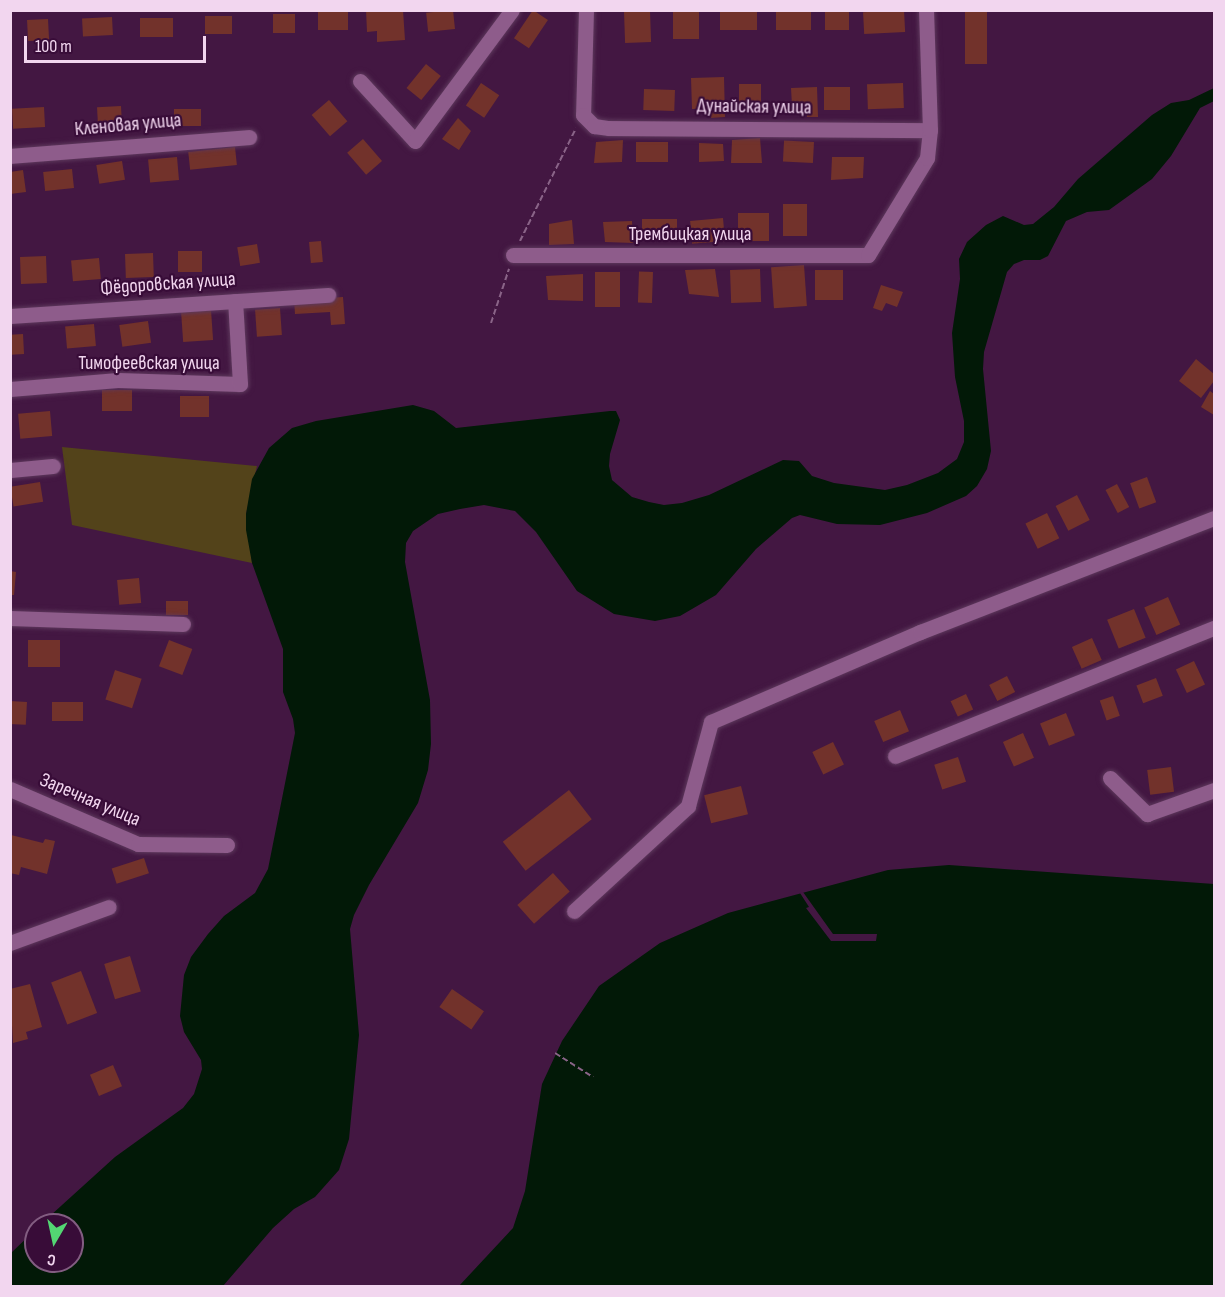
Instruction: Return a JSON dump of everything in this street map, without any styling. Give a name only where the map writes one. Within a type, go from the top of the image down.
[{"type":"street","points":[[360,81],[415,141],[512,10]]},
{"type":"street","points":[[583,115],[586,10]]},
{"type":"street","points":[[926,10],[930,130]]},
{"type":"street","name":"Дунайская улица","points":[[583,115],[594,126],[609,128],[930,130]]},
{"type":"street","name":"Трембицкая улица","points":[[513,255],[868,255],[927,158],[930,130]]},
{"type":"street","name":"Кленовая улица","points":[[10,156],[249,137]]},
{"type":"street","name":"Фёдоровская улица","points":[[10,316],[328,295]]},
{"type":"street","name":"Тимофеевская улица","points":[[10,389],[118,380],[240,384],[235,301]]},
{"type":"street","points":[[10,470],[53,466]]},
{"type":"street","points":[[574,911],[688,806],[711,722],[920,632],[1215,518]]},
{"type":"street","points":[[10,618],[183,624]]},
{"type":"street","points":[[895,756],[1211,630]]},
{"type":"street","points":[[1110,778],[1147,814],[1215,790]]},
{"type":"street","name":"Заречная улица","points":[[10,789],[138,844],[227,845]]},
{"type":"street","points":[[10,943],[109,907]]},
{"type":"path","points":[[491,323],[513,255],[583,115]]},
{"type":"path","points":[[555,1053],[592,1077]]},
{"type":"shaded area","points":[[1214,88],[1214,101],[1200,108],[1171,156],[1152,179],[1109,210],[1087,212],[1066,221],[1048,256],[1040,260],[1024,260],[1014,264],[1007,272],[984,352],[983,369],[991,451],[987,469],[977,486],[966,496],[927,513],[880,525],[837,524],[800,515],[792,518],[756,549],[716,595],[680,616],[655,621],[614,614],[577,591],[536,532],[515,511],[484,505],[460,509],[438,514],[413,531],[406,543],[405,562],[430,700],[431,744],[428,770],[418,803],[369,885],[354,915],[350,929],[359,1035],[349,1139],[339,1170],[315,1197],[294,1209],[273,1228],[223,1286],[11,1286],[10,1254],[24,1241],[24,1273],[84,1273],[84,1213],[53,1213],[115,1157],[183,1108],[194,1094],[202,1069],[201,1060],[184,1032],[180,1016],[184,975],[191,957],[208,934],[224,916],[255,893],[268,869],[295,733],[293,719],[283,692],[283,649],[252,563],[246,530],[246,514],[252,479],[269,448],[292,428],[316,421],[413,405],[434,411],[456,428],[616,411],[620,420],[610,454],[609,466],[612,480],[632,497],[649,502],[664,505],[682,503],[709,495],[783,460],[799,461],[812,476],[834,483],[885,490],[907,485],[938,473],[957,459],[964,442],[964,421],[955,377],[952,333],[960,279],[959,259],[967,242],[986,225],[1003,216],[1024,225],[1033,224],[1054,207],[1078,179],[1152,115],[1171,103],[1189,100]]},
{"type":"shaded area","points":[[62,447],[257,466],[246,514],[252,563],[72,525]]},
{"type":"shaded area","points":[[949,865],[1214,884],[1214,1286],[459,1286],[513,1228],[525,1191],[542,1084],[562,1041],[599,986],[660,943],[728,913],[888,870]]},
{"type":"pier","points":[[803,892],[833,934],[877,934],[876,941],[831,941],[806,908],[809,907],[800,893]]},
{"type":"building","points":[[366,10],[403,10],[405,40],[377,42],[377,31],[367,32]]},
{"type":"building","points":[[453,10],[455,29],[428,32],[426,13]]},
{"type":"building","points":[[533,10],[548,20],[529,48],[514,38]]},
{"type":"building","points":[[720,10],[757,10],[757,30],[720,30]]},
{"type":"building","points":[[776,10],[811,10],[811,30],[776,30]]},
{"type":"building","points":[[904,10],[905,32],[864,34],[863,12]]},
{"type":"building","points":[[965,10],[987,10],[987,64],[965,64]]},
{"type":"building","points":[[650,11],[651,42],[625,43],[624,12]]},
{"type":"building","points":[[673,11],[699,11],[699,39],[673,39]]},
{"type":"building","points":[[318,12],[348,12],[348,30],[318,30]]},
{"type":"building","points":[[825,12],[849,12],[849,30],[825,30]]},
{"type":"building","points":[[273,14],[295,14],[295,33],[273,33]]},
{"type":"building","points":[[205,16],[232,16],[232,34],[205,34]]},
{"type":"building","points":[[112,17],[113,35],[83,37],[82,19]]},
{"type":"building","points":[[140,18],[173,18],[173,37],[140,37]]},
{"type":"building","points":[[48,19],[49,40],[28,41],[27,20]]},
{"type":"building","points":[[426,64],[441,76],[421,100],[406,88]]},
{"type":"building","points":[[724,77],[725,117],[711,118],[711,109],[692,109],[691,78]]},
{"type":"building","points":[[481,83],[499,95],[484,118],[466,105]]},
{"type":"building","points":[[903,83],[904,108],[868,109],[867,84]]},
{"type":"building","points":[[739,84],[761,84],[761,111],[739,111]]},
{"type":"building","points":[[817,87],[818,117],[807,117],[807,105],[792,106],[791,88]]},
{"type":"building","points":[[824,87],[850,87],[850,110],[824,110]]},
{"type":"building","points":[[644,89],[675,90],[674,111],[643,110]]},
{"type":"building","points":[[329,100],[347,121],[330,136],[312,115]]},
{"type":"building","points":[[121,106],[122,126],[98,127],[97,107]]},
{"type":"building","points":[[44,107],[45,127],[13,129],[12,109]]},
{"type":"building","points":[[174,109],[201,109],[201,126],[174,126]]},
{"type":"building","points":[[458,118],[471,131],[459,150],[442,139]]},
{"type":"building","points":[[760,138],[762,163],[731,163],[732,140]]},
{"type":"building","points":[[363,139],[382,161],[366,175],[347,153]]},
{"type":"building","points":[[623,140],[622,162],[594,163],[596,142]]},
{"type":"building","points":[[784,140],[814,142],[813,163],[783,161]]},
{"type":"building","points":[[636,142],[668,142],[668,162],[636,162]]},
{"type":"building","points":[[699,143],[723,144],[724,161],[699,162]]},
{"type":"building","points":[[235,147],[237,165],[190,170],[188,152]]},
{"type":"building","points":[[177,157],[179,180],[150,182],[148,160]]},
{"type":"building","points":[[832,157],[864,157],[863,178],[831,180]]},
{"type":"building","points":[[122,161],[125,180],[99,184],[96,165]]},
{"type":"building","points":[[72,169],[74,188],[45,191],[43,172]]},
{"type":"building","points":[[23,170],[26,192],[10,194],[10,172]]},
{"type":"building","points":[[783,204],[807,204],[807,236],[783,236]]},
{"type":"building","points":[[738,213],[769,213],[769,241],[738,241]]},
{"type":"building","points":[[723,218],[725,241],[692,244],[690,221]]},
{"type":"building","points":[[642,219],[677,219],[677,240],[642,240]]},
{"type":"building","points":[[572,220],[574,244],[549,245],[549,224]]},
{"type":"building","points":[[632,221],[633,243],[605,242],[603,222]]},
{"type":"building","points":[[321,241],[323,262],[311,263],[309,242]]},
{"type":"building","points":[[257,244],[260,263],[240,266],[237,247]]},
{"type":"building","points":[[178,251],[202,251],[202,272],[178,272]]},
{"type":"building","points":[[153,253],[154,277],[126,278],[125,254]]},
{"type":"building","points":[[46,256],[47,283],[21,284],[20,257]]},
{"type":"building","points":[[99,258],[101,279],[73,281],[71,260]]},
{"type":"building","points":[[804,265],[807,306],[774,308],[771,267]]},
{"type":"building","points":[[715,269],[719,297],[689,294],[685,270]]},
{"type":"building","points":[[760,269],[761,302],[731,303],[730,270]]},
{"type":"building","points":[[815,270],[843,270],[843,300],[815,300]]},
{"type":"building","points":[[595,272],[620,272],[620,307],[595,307]]},
{"type":"building","points":[[639,272],[653,272],[652,303],[638,302]]},
{"type":"building","points":[[583,274],[583,301],[548,300],[546,276]]},
{"type":"building","points":[[881,285],[903,292],[897,307],[886,303],[882,311],[873,308]]},
{"type":"building","points":[[343,297],[345,324],[331,325],[330,312],[295,314],[294,300]]},
{"type":"building","points":[[280,308],[282,335],[257,337],[255,310]]},
{"type":"building","points":[[211,310],[213,340],[183,342],[181,312]]},
{"type":"building","points":[[148,321],[151,343],[122,347],[119,325]]},
{"type":"building","points":[[94,324],[96,346],[67,348],[65,327]]},
{"type":"building","points":[[23,334],[24,354],[11,355],[10,335]]},
{"type":"building","points":[[1196,359],[1214,374],[1214,381],[1201,398],[1179,381]]},
{"type":"building","points":[[102,390],[132,390],[132,411],[102,411]]},
{"type":"building","points":[[1210,391],[1214,394],[1214,415],[1201,407]]},
{"type":"building","points":[[180,396],[209,396],[209,417],[180,417]]},
{"type":"building","points":[[50,411],[52,436],[20,439],[18,414]]},
{"type":"building","points":[[1147,477],[1156,502],[1139,509],[1130,483]]},
{"type":"building","points":[[40,482],[43,502],[13,506],[10,487]]},
{"type":"building","points":[[1117,484],[1129,507],[1118,513],[1106,490]]},
{"type":"building","points":[[1077,495],[1090,520],[1068,531],[1056,506]]},
{"type":"building","points":[[1047,513],[1059,538],[1038,549],[1025,524]]},
{"type":"building","points":[[10,571],[16,572],[14,595],[10,595]]},
{"type":"building","points":[[139,578],[141,603],[119,605],[117,580]]},
{"type":"building","points":[[1168,597],[1180,624],[1156,635],[1144,608]]},
{"type":"building","points":[[166,601],[188,601],[188,615],[166,615]]},
{"type":"building","points":[[1134,609],[1146,638],[1119,649],[1107,620]]},
{"type":"building","points":[[1092,638],[1102,660],[1082,669],[1072,647]]},
{"type":"building","points":[[28,640],[60,640],[60,667],[28,667]]},
{"type":"building","points":[[169,640],[192,649],[182,675],[159,666]]},
{"type":"building","points":[[1194,661],[1205,685],[1187,693],[1176,669]]},
{"type":"building","points":[[115,670],[142,679],[132,708],[105,699]]},
{"type":"building","points":[[1007,676],[1015,692],[997,701],[989,685]]},
{"type":"building","points":[[1156,678],[1163,696],[1143,703],[1136,686]]},
{"type":"building","points":[[966,694],[973,709],[958,717],[951,701]]},
{"type":"building","points":[[1113,696],[1120,716],[1107,720],[1100,701]]},
{"type":"building","points":[[10,701],[27,702],[26,725],[10,724]]},
{"type":"building","points":[[52,702],[83,702],[83,721],[52,721]]},
{"type":"building","points":[[900,710],[909,731],[883,742],[874,721]]},
{"type":"building","points":[[1066,713],[1075,735],[1049,746],[1040,723]]},
{"type":"building","points":[[1023,733],[1034,758],[1014,767],[1003,742]]},
{"type":"building","points":[[833,742],[844,764],[823,775],[812,752]]},
{"type":"building","points":[[958,757],[966,782],[942,789],[934,765]]},
{"type":"building","points":[[1171,767],[1174,792],[1150,795],[1147,770]]},
{"type":"building","points":[[741,786],[748,814],[711,823],[704,795]]},
{"type":"building","points":[[569,790],[592,819],[526,871],[503,842]]},
{"type":"building","points":[[11,835],[43,843],[45,839],[55,841],[47,874],[21,867],[19,875],[10,873]]},
{"type":"building","points":[[144,858],[149,873],[117,884],[112,869]]},
{"type":"building","points":[[553,873],[570,892],[534,924],[517,905]]},
{"type":"building","points":[[130,956],[141,991],[115,999],[104,964]]},
{"type":"building","points":[[81,971],[97,1013],[67,1024],[51,982]]},
{"type":"building","points":[[30,984],[42,1027],[26,1032],[28,1039],[13,1043],[10,989]]},
{"type":"building","points":[[452,989],[484,1011],[471,1029],[439,1007]]},
{"type":"building","points":[[113,1065],[122,1086],[99,1096],[90,1075]]}]
